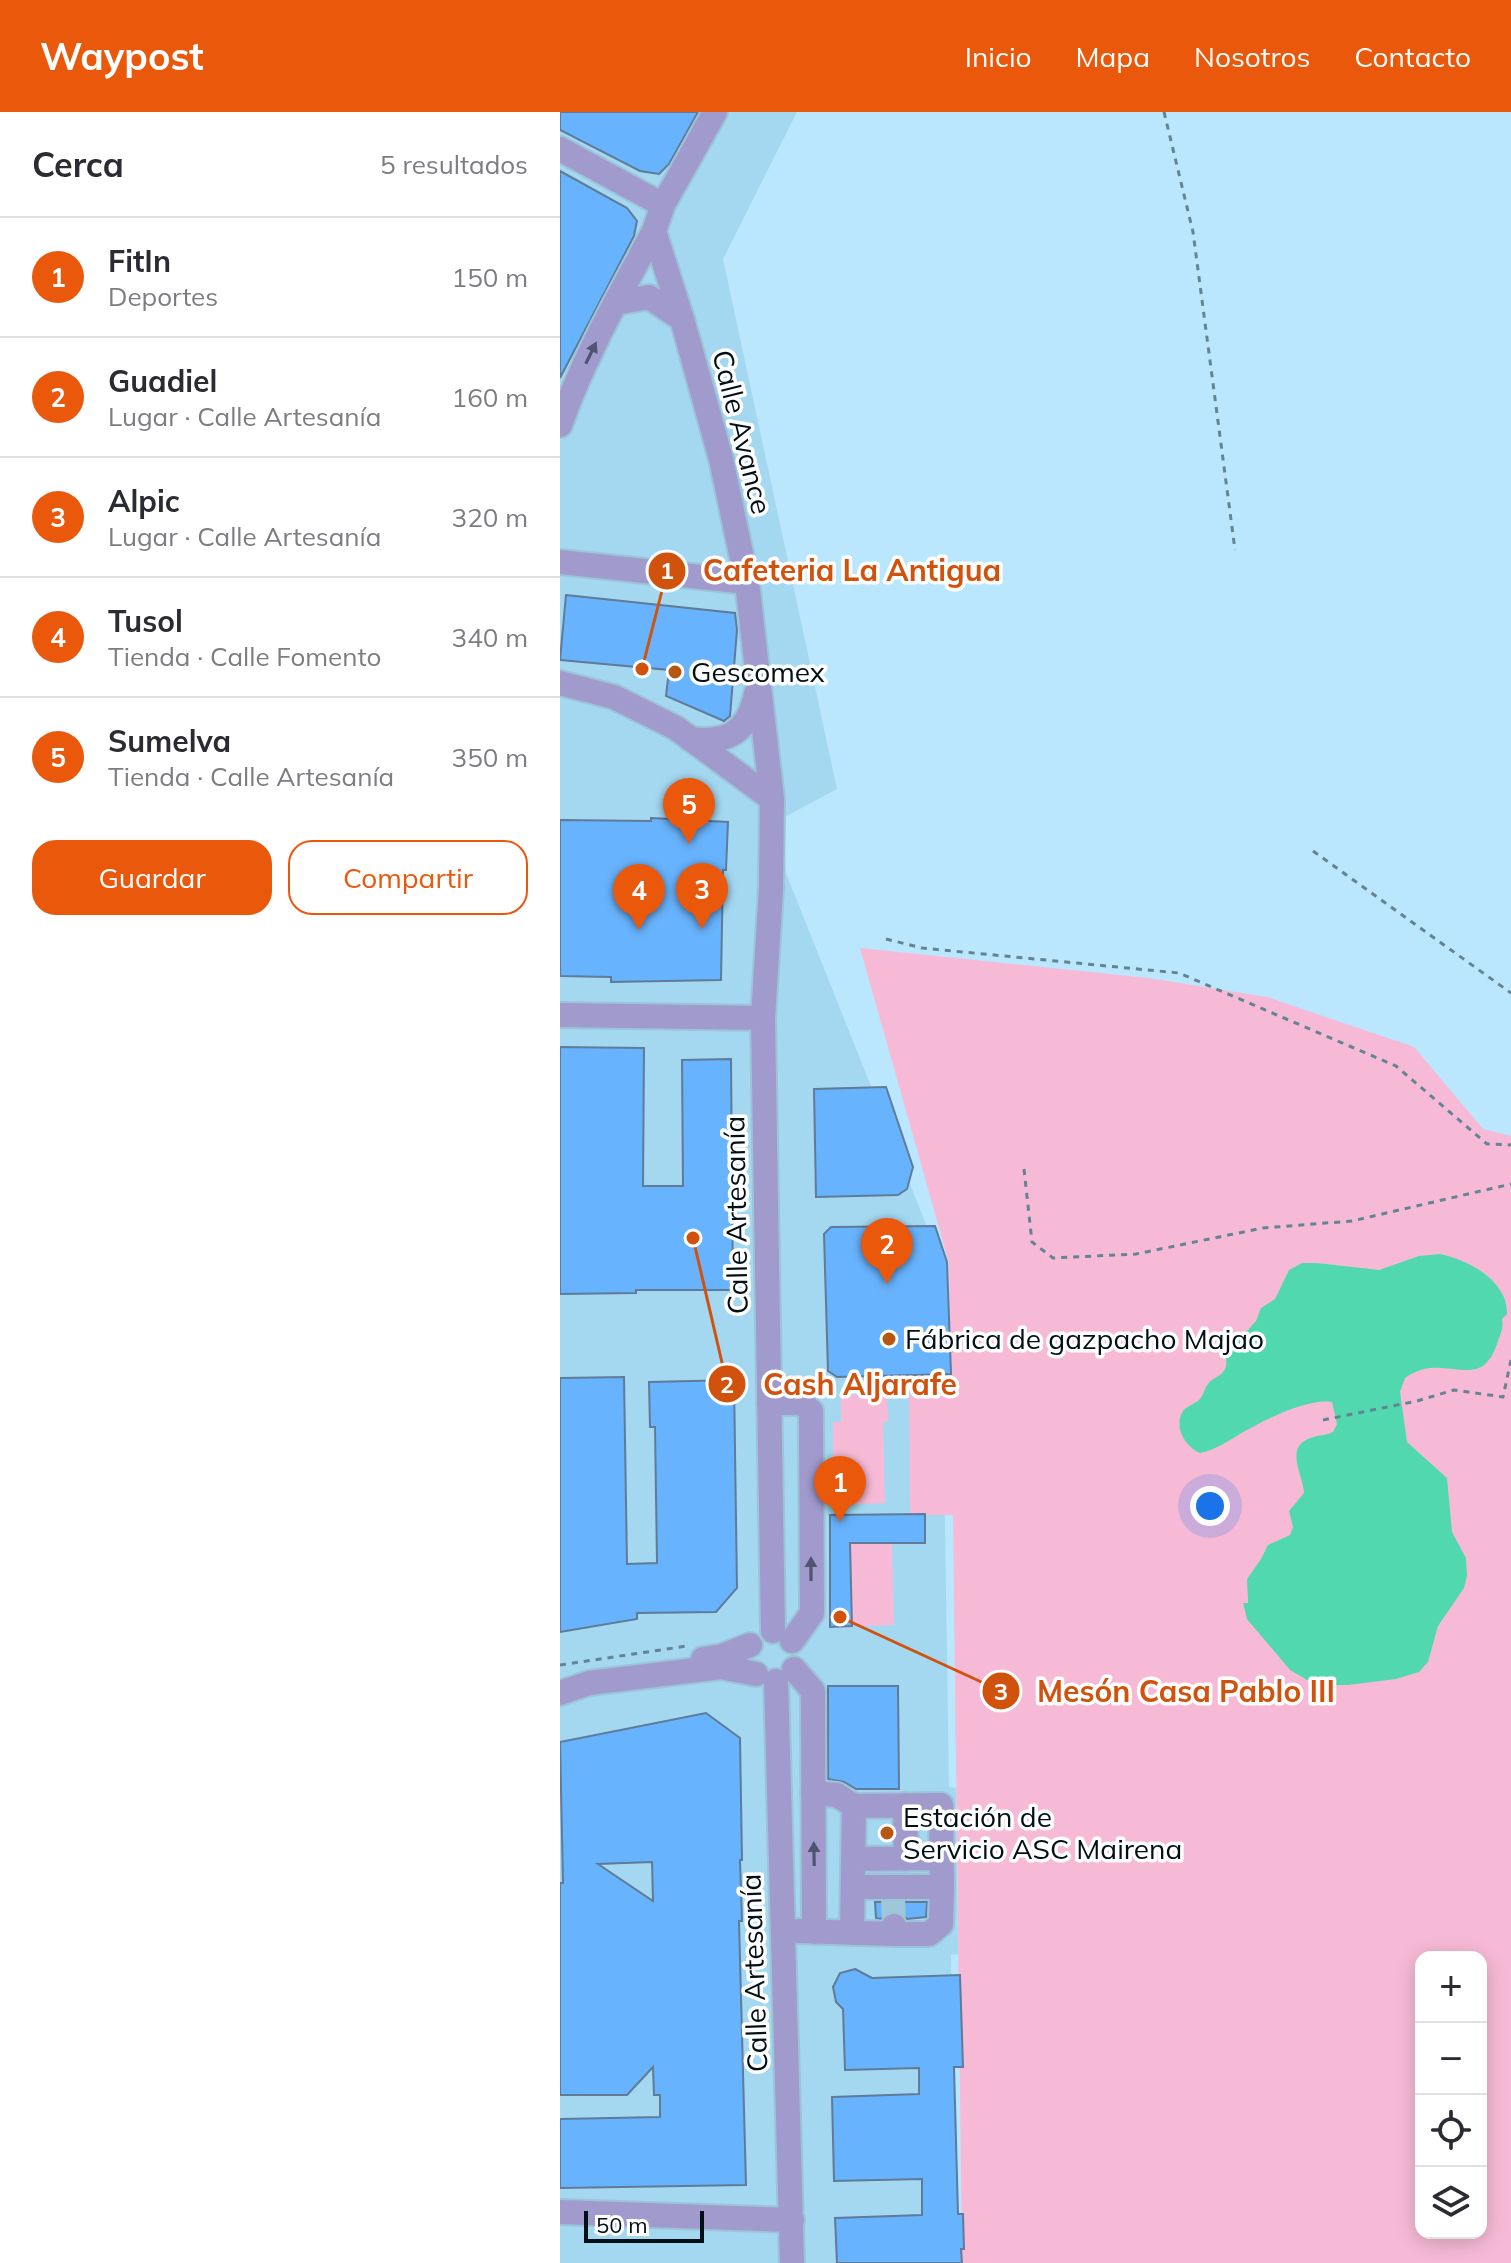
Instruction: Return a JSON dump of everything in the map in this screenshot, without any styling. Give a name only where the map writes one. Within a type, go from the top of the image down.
[{"type":"street","points":[[560,425],[615,303],[654,231],[663,205],[715,112]]},
{"type":"street","points":[[560,149],[663,205]]},
{"type":"street","name":"Calle Avance","points":[[654,231],[721,459],[747,582],[772,799]]},
{"type":"street","points":[[615,303],[649,297],[682,319]]},
{"type":"street","points":[[560,562],[747,582]]},
{"type":"street","points":[[690,739],[713,742],[737,732],[752,714],[758,681]]},
{"type":"street","points":[[560,683],[614,697],[676,728],[772,799]]},
{"type":"street","name":"Calle Artesanía","points":[[772,799],[771,888],[763,1018],[769,1403],[783,1636]]},
{"type":"street","points":[[560,1015],[763,1018]]},
{"type":"street","points":[[769,1403],[801,1403],[811,1411],[812,1613],[783,1636]]},
{"type":"street","points":[[560,1680],[722,1656],[750,1645],[759,1634],[783,1636],[797,1650],[775,1675]]},
{"type":"street","points":[[750,1645],[748,1660],[813,1691],[814,1932]]},
{"type":"street","points":[[560,1693],[589,1683],[721,1667],[775,1675]]},
{"type":"street","name":"Calle Artesanía","points":[[775,1675],[792,2263]]},
{"type":"street","points":[[783,1931],[852,1933],[894,1930],[929,1934],[941,1924],[941,1805],[854,1806],[837,1795],[813,1793]]},
{"type":"street","points":[[905,1805],[906,1859]]},
{"type":"street","points":[[852,1933],[854,1806]]},
{"type":"street","points":[[853,1859],[941,1858]]},
{"type":"street","points":[[853,1887],[893,1892],[942,1887]]},
{"type":"street","points":[[560,2212],[792,2220]]},
{"type":"path","points":[[1164,112],[1193,232],[1235,550]]},
{"type":"path","points":[[1313,851],[1511,993]]},
{"type":"path","points":[[886,939],[922,948],[1179,973],[1396,1066],[1487,1144],[1511,1145]]},
{"type":"path","points":[[1024,1169],[1032,1242],[1053,1258],[1136,1254],[1263,1228],[1352,1221],[1511,1184]]},
{"type":"path","points":[[1323,1420],[1417,1401],[1454,1390],[1503,1397],[1511,1360]]},
{"type":"path","points":[[560,1665],[695,1645]]},
{"type":"shaded area","points":[[560,112],[797,112],[723,259],[837,789],[781,819],[786,873],[941,1262],[949,1787],[956,1788],[958,1954],[951,1955],[953,2263],[560,2263]]},
{"type":"shaded area","points":[[860,948],[1149,978],[1267,997],[1414,1047],[1483,1129],[1511,1136],[1511,2263],[962,2263],[953,1515],[910,1515],[909,1395],[951,1394],[949,1263]]},
{"type":"shaded area","points":[[1440,1254],[1463,1261],[1494,1282],[1506,1302],[1507,1314],[1502,1319],[1497,1344],[1481,1367],[1470,1370],[1419,1370],[1405,1378],[1400,1392],[1407,1442],[1447,1478],[1452,1532],[1466,1558],[1464,1588],[1438,1626],[1428,1662],[1419,1672],[1396,1679],[1323,1685],[1290,1670],[1247,1619],[1243,1603],[1248,1603],[1247,1579],[1268,1545],[1290,1535],[1293,1527],[1289,1511],[1304,1493],[1296,1456],[1298,1449],[1308,1439],[1333,1432],[1337,1424],[1332,1402],[1312,1403],[1288,1410],[1218,1447],[1200,1453],[1182,1435],[1180,1417],[1185,1409],[1199,1400],[1210,1382],[1225,1368],[1224,1341],[1248,1330],[1261,1308],[1275,1299],[1289,1270],[1302,1263],[1317,1263],[1379,1270],[1419,1256]]},
{"type":"shaded area","points":[[887,1394],[888,1422],[883,1422],[885,1503],[837,1505],[836,1476],[833,1475],[833,1422],[841,1422],[841,1395]]},
{"type":"shaded area","points":[[892,1543],[894,1625],[852,1626],[850,1544]]},
{"type":"building","points":[[560,112],[698,112],[669,164],[659,174],[640,171],[560,130]]},
{"type":"building","points":[[560,171],[627,208],[637,221],[634,236],[560,378]]},
{"type":"building","points":[[566,595],[735,613],[737,630],[730,716],[724,721],[666,696],[669,670],[560,660]]},
{"type":"building","points":[[651,818],[728,822],[726,870],[723,870],[721,980],[611,982],[611,977],[560,976],[560,820],[651,821]]},
{"type":"building","points":[[560,1047],[644,1048],[643,1186],[683,1186],[682,1060],[731,1059],[733,1290],[560,1294]]},
{"type":"building","points":[[886,1087],[913,1167],[907,1189],[898,1195],[816,1197],[814,1089]]},
{"type":"building","points":[[935,1226],[947,1262],[951,1374],[837,1377],[828,1371],[824,1234],[831,1227]]},
{"type":"building","points":[[624,1377],[627,1564],[657,1563],[655,1427],[650,1427],[649,1382],[734,1380],[737,1588],[716,1612],[637,1613],[637,1619],[560,1632],[560,1378]]},
{"type":"building","points":[[925,1514],[925,1543],[850,1543],[852,1626],[830,1627],[830,1515]]},
{"type":"building","points":[[828,1686],[898,1686],[899,1789],[856,1789],[844,1782],[828,1779]]},
{"type":"building","points":[[706,1713],[740,1738],[742,1921],[739,1921],[746,2185],[560,2188],[560,2119],[660,2117],[660,2095],[654,2095],[653,2067],[627,2095],[560,2095],[560,1883],[563,1883],[560,1742]],"holes":[[[652,1862],[653,1901],[598,1864]]]},
{"type":"building","points":[[875,1902],[927,1902],[926,1917],[907,1919],[893,1911],[881,1919],[876,1918]]},
{"type":"building","points":[[855,1969],[872,1978],[960,1975],[963,2067],[954,2067],[958,2214],[963,2214],[962,2263],[837,2263],[835,2218],[922,2215],[922,2179],[834,2181],[832,2097],[919,2094],[919,2068],[845,2070],[843,2009],[836,2002],[833,1987],[840,1973]]},
{"type":"tunnel","points":[[893,1896],[894,1926]]},
{"type":"place","name":"Cafeteria La Antigua","points":[[642,669]]},
{"type":"place","name":"Gescomex","points":[[675,672]]},
{"type":"place","name":"Sumelva","points":[[689,844]]},
{"type":"place","name":"Alpic","points":[[702,929]]},
{"type":"place","name":"Tusol","points":[[639,930]]},
{"type":"place","name":"Cash Aljarafe","points":[[693,1238]]},
{"type":"place","name":"Guadiel","points":[[887,1284]]},
{"type":"place","name":"Fábrica de gazpacho Majao","points":[[889,1339]]},
{"type":"place","name":"FitIn","points":[[840,1522]]},
{"type":"place","name":"Mesón Casa Pablo III","points":[[840,1617]]},
{"type":"place","name":"Estación de Servicio ASC Mairena","points":[[887,1833]]}]
